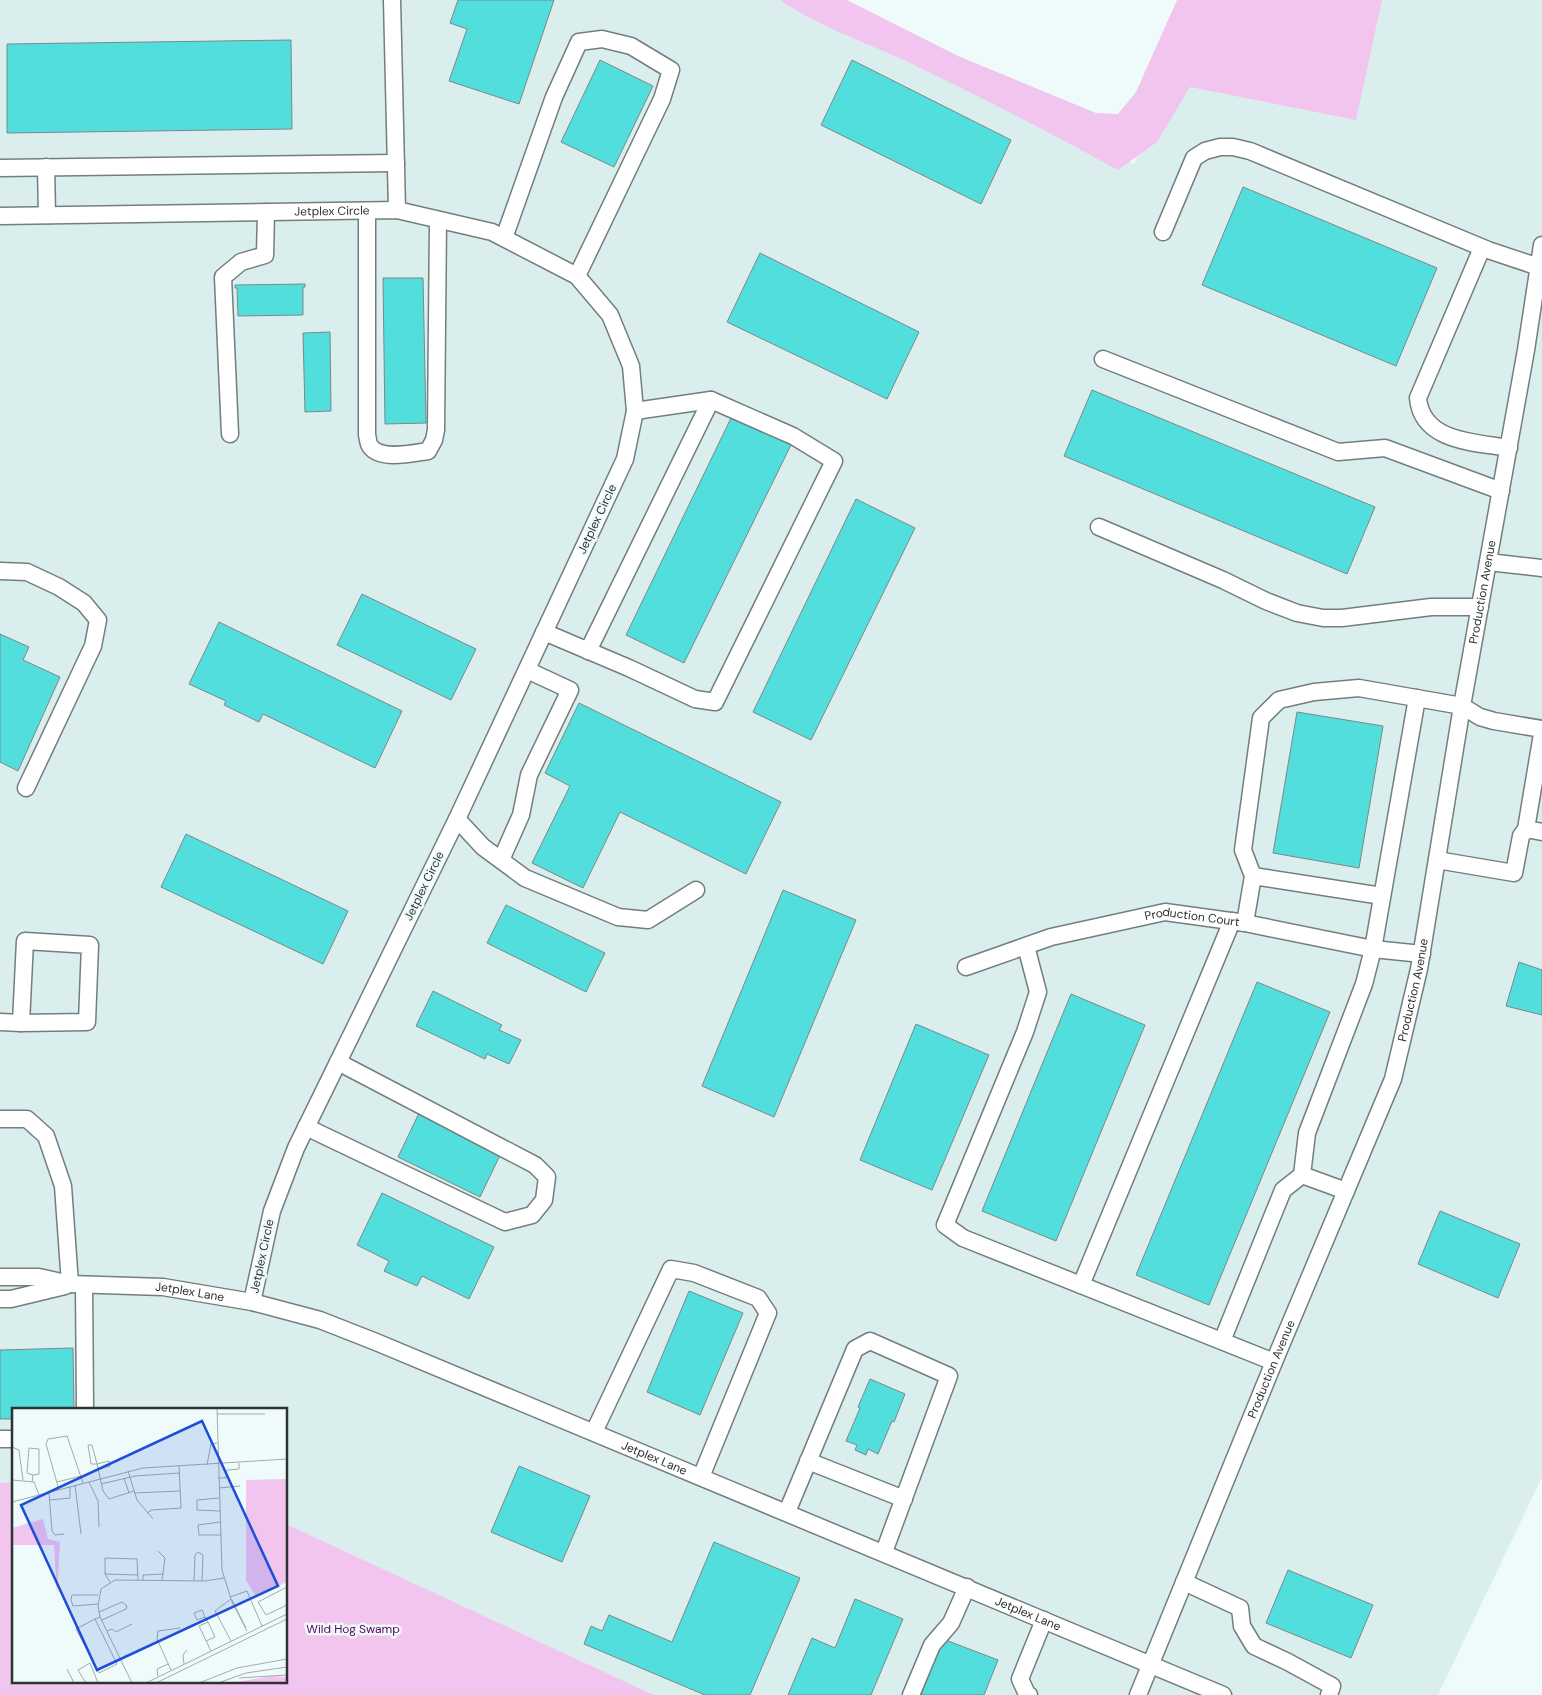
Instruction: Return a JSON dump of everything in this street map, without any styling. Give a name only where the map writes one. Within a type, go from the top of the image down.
[{"type":"street","points":[[392,0],[397,210]]},
{"type":"street","points":[[504,238],[554,97],[579,42],[602,39],[632,46],[671,70],[662,99],[577,276]]},
{"type":"street","points":[[1163,232],[1194,158],[1205,151],[1220,147],[1233,147],[1250,150],[1482,248],[1539,267]]},
{"type":"street","points":[[0,168],[396,163]]},
{"type":"street","points":[[46,167],[47,215]]},
{"type":"street","name":"Jetplex Circle","points":[[0,216],[397,210],[492,232],[577,276],[610,315],[631,366],[634,410],[625,459],[457,819],[296,1148],[272,1212],[252,1302]]},
{"type":"street","points":[[367,211],[367,435],[369,446],[377,452],[391,455],[428,451],[434,440],[436,430],[438,220]]},
{"type":"street","points":[[230,434],[223,276],[241,262],[264,255],[266,212]]},
{"type":"street","name":"Production Avenue","points":[[1138,1695],[1274,1362],[1393,1079],[1422,954],[1462,706],[1509,448],[1534,351],[1542,245]]},
{"type":"street","points":[[1482,248],[1418,398],[1422,415],[1429,425],[1437,431],[1459,439],[1509,448]]},
{"type":"street","points":[[1103,359],[1338,452],[1385,448],[1501,491]]},
{"type":"street","points":[[588,651],[711,400]]},
{"type":"street","points":[[544,632],[695,699],[715,702],[834,461],[793,436],[711,400],[634,410]]},
{"type":"street","points":[[1098,527],[1297,613],[1323,618],[1342,618],[1431,607],[1480,607]]},
{"type":"street","points":[[1488,562],[1542,568]]},
{"type":"street","points":[[0,571],[27,572],[58,587],[84,603],[98,620],[93,646],[26,788]]},
{"type":"street","points":[[501,860],[520,814],[529,775],[570,690],[527,670]]},
{"type":"street","points":[[1081,1285],[1239,922],[1253,876],[1242,850],[1261,718],[1280,700],[1314,692],[1359,688],[1462,706],[1480,717],[1542,730]]},
{"type":"street","points":[[1222,1341],[1283,1190],[1302,1175],[1307,1133],[1364,984],[1373,949],[1417,698]]},
{"type":"street","points":[[1437,860],[1514,873],[1522,836],[1526,829],[1542,734]]},
{"type":"street","points":[[457,819],[482,847],[525,878],[618,918],[648,920],[696,890]]},
{"type":"street","points":[[1526,829],[1542,832]]},
{"type":"street","points":[[1253,876],[1382,896]]},
{"type":"street","name":"Production Court","points":[[966,967],[1051,937],[1165,912],[1239,922],[1373,949],[1422,954]]},
{"type":"street","points":[[0,1022],[22,1022],[87,1022],[90,945],[25,941],[22,1022]]},
{"type":"street","points":[[1026,946],[1038,992],[1025,1032],[945,1225],[963,1238],[1274,1362]]},
{"type":"street","points":[[306,1127],[505,1222],[532,1215],[544,1200],[547,1177],[535,1164],[338,1062]]},
{"type":"street","points":[[0,1119],[27,1118],[46,1136],[63,1186],[77,1285],[85,1408]]},
{"type":"street","points":[[1302,1175],[1346,1191]]},
{"type":"street","points":[[594,1432],[671,1269],[694,1273],[758,1298],[768,1314],[701,1477]]},
{"type":"street","name":"Jetplex Lane","points":[[0,1277],[39,1278],[77,1285],[163,1287],[252,1302],[320,1320],[884,1552],[1223,1695]]},
{"type":"street","name":"Jetplex Lane","points":[[0,1299],[11,1299],[77,1285]]},
{"type":"street","points":[[787,1512],[855,1349],[870,1341],[949,1376],[884,1552]]},
{"type":"street","points":[[808,1461],[904,1499]]},
{"type":"street","points":[[1184,1582],[1240,1608],[1242,1626],[1254,1646],[1332,1686],[1329,1695]]},
{"type":"street","points":[[911,1695],[932,1645],[951,1623],[967,1587]]},
{"type":"street","points":[[1029,1695],[1020,1679],[1044,1620]]},
{"type":"shaded area","points":[[0,0],[822,0],[1134,164],[1211,0],[1542,0],[1542,1477],[1438,1695],[654,1695],[288,1525],[288,1408],[12,1408],[12,1482],[0,1483]]},
{"type":"green space","points":[[780,0],[847,0],[958,56],[1096,113],[1118,114],[1136,92],[1177,0],[1382,0],[1356,120],[1190,87],[1157,142],[1118,170],[985,100],[904,60],[810,18]]},
{"type":"green space","name":"Wild Hog Swamp","points":[[12,1482],[12,1682],[288,1682],[288,1525],[654,1695],[0,1695],[0,1483]]},
{"type":"building","points":[[458,0],[554,0],[519,104],[449,81],[467,29],[450,23]]},
{"type":"building","points":[[291,40],[292,129],[7,133],[7,44]]},
{"type":"building","points":[[600,60],[653,86],[614,167],[561,142]]},
{"type":"building","points":[[852,60],[1011,140],[981,204],[821,125]]},
{"type":"building","points":[[1243,187],[1437,268],[1396,366],[1202,285]]},
{"type":"building","points":[[760,253],[919,332],[887,399],[727,322]]},
{"type":"building","points":[[383,278],[423,278],[426,423],[385,424]]},
{"type":"building","points":[[305,284],[305,287],[303,287],[303,315],[238,316],[237,288],[235,288],[235,285]]},
{"type":"building","points":[[330,332],[331,411],[305,412],[303,333]]},
{"type":"building","points":[[1092,390],[1375,507],[1347,574],[1064,456]]},
{"type":"building","points":[[732,416],[791,445],[684,663],[626,635]]},
{"type":"building","points":[[856,499],[915,528],[811,740],[753,712]]},
{"type":"building","points":[[362,594],[476,649],[451,700],[337,645]]},
{"type":"building","points":[[219,622],[402,711],[375,768],[263,714],[259,722],[224,705],[226,701],[189,684]]},
{"type":"building","points":[[0,634],[29,647],[23,660],[60,677],[18,771],[0,762]]},
{"type":"building","points":[[579,703],[781,802],[746,874],[620,812],[583,888],[532,863],[570,786],[545,773]]},
{"type":"building","points":[[1297,712],[1383,726],[1359,868],[1273,853]]},
{"type":"building","points":[[186,834],[348,911],[323,964],[161,887]]},
{"type":"building","points":[[783,890],[856,920],[774,1117],[702,1086]]},
{"type":"building","points":[[506,905],[605,953],[586,992],[487,943]]},
{"type":"building","points":[[1519,962],[1542,970],[1542,1015],[1506,1006]]},
{"type":"building","points":[[1257,982],[1330,1012],[1209,1305],[1136,1275]]},
{"type":"building","points":[[433,991],[502,1025],[499,1030],[521,1040],[509,1064],[487,1054],[485,1059],[416,1026]]},
{"type":"building","points":[[1071,994],[1145,1025],[1056,1241],[982,1211]]},
{"type":"building","points":[[916,1024],[989,1055],[932,1190],[860,1160]]},
{"type":"building","points":[[420,1111],[502,1151],[480,1197],[398,1157]]},
{"type":"building","points":[[382,1193],[494,1247],[469,1299],[422,1276],[417,1286],[384,1271],[389,1261],[357,1245]]},
{"type":"building","points":[[1440,1211],[1520,1244],[1498,1298],[1418,1264]]},
{"type":"building","points":[[689,1291],[743,1313],[700,1415],[647,1392]]},
{"type":"building","points":[[73,1348],[74,1408],[12,1408],[12,1419],[0,1419],[0,1350]]},
{"type":"building","points":[[870,1379],[905,1394],[878,1454],[868,1449],[866,1455],[855,1450],[857,1445],[846,1441]]},
{"type":"building","points":[[519,1466],[590,1496],[562,1562],[491,1532]]},
{"type":"building","points":[[714,1542],[800,1578],[750,1695],[705,1695],[584,1644],[591,1626],[602,1631],[609,1615],[672,1642]]},
{"type":"building","points":[[1288,1570],[1373,1605],[1351,1658],[1266,1623]]},
{"type":"building","points":[[855,1599],[903,1619],[871,1695],[788,1695],[812,1638],[835,1648]]},
{"type":"building","points":[[943,1639],[998,1660],[984,1695],[921,1695]]}]
